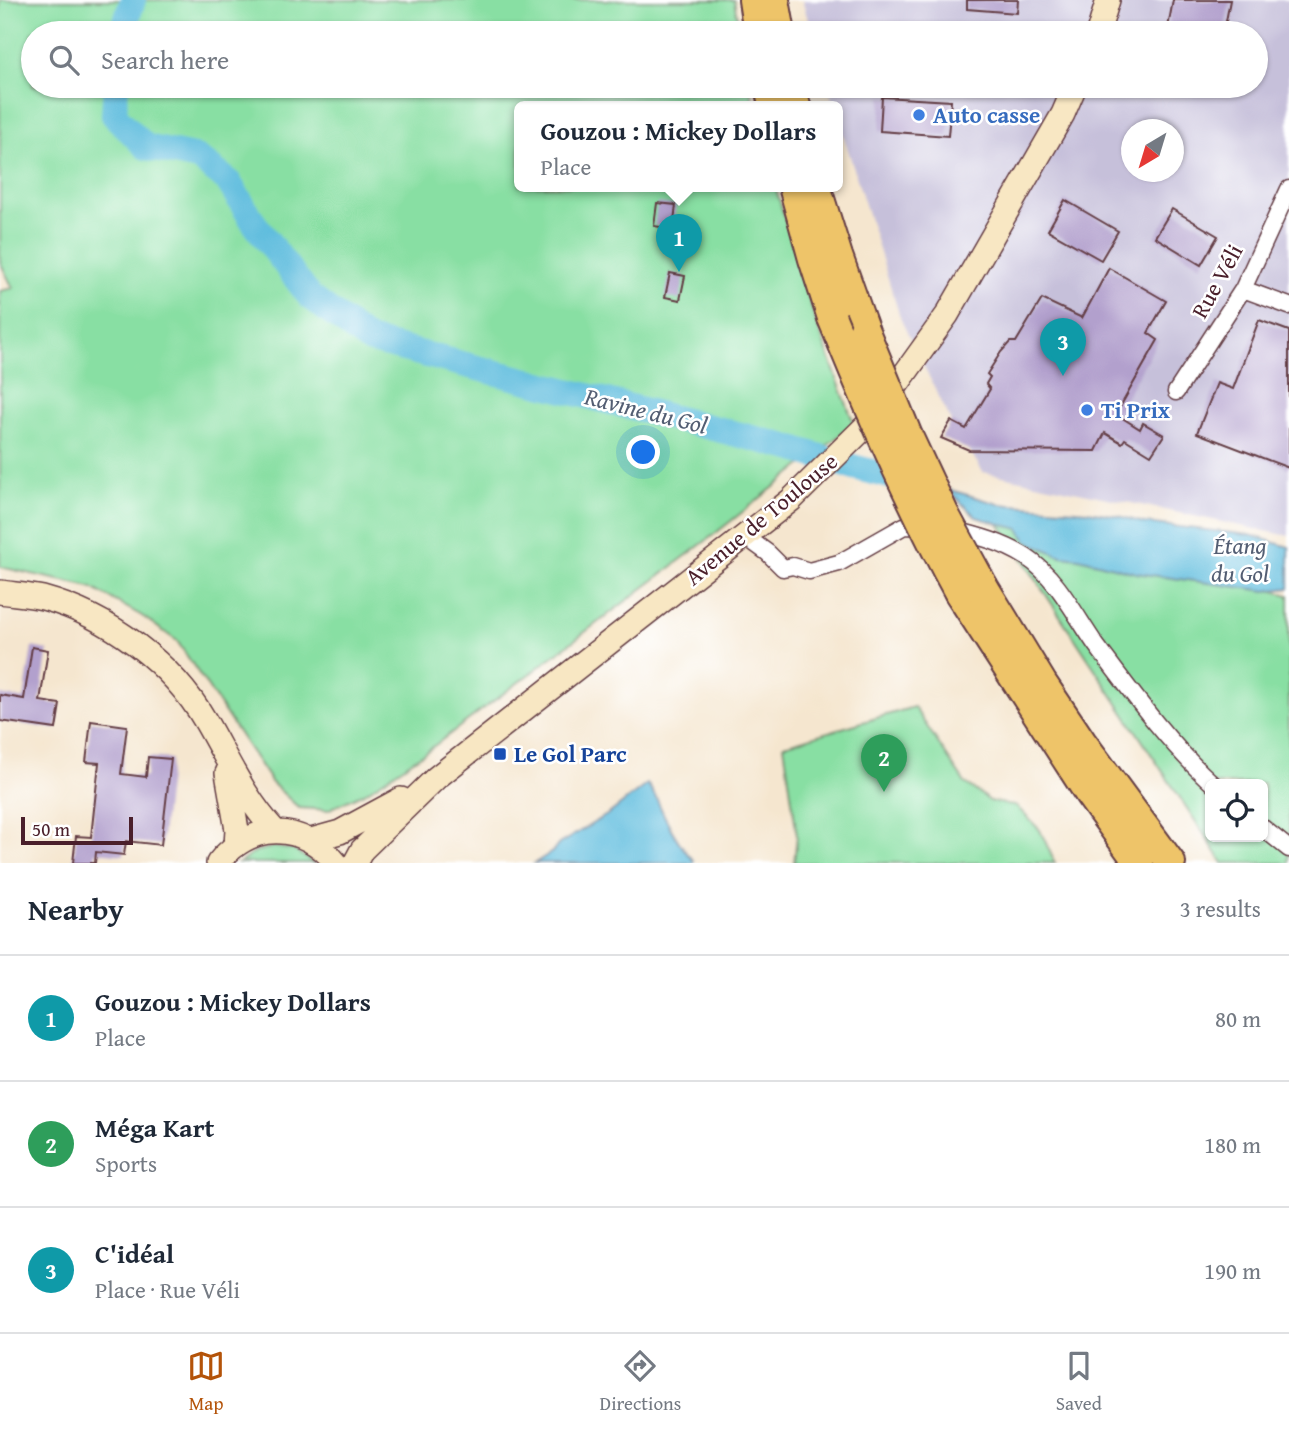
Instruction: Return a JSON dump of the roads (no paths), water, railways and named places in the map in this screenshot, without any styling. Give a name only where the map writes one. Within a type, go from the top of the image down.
[{"type":"highway","points":[[753,0],[756,21]]},
{"type":"highway","points":[[775,0],[779,21]]},
{"type":"highway","points":[[795,192],[832,318],[882,441],[929,539],[972,590],[1171,863]]},
{"type":"highway","points":[[818,192],[864,328],[908,436],[944,513],[1013,700],[1114,863]]},
{"type":"highway","points":[[972,590],[1089,794],[1139,863]]},
{"type":"main road","points":[[1102,21],[1108,0]]},
{"type":"main road","name":"Avenue de Toulouse","points":[[355,863],[362,850],[436,778],[746,537],[806,487],[870,422],[947,315],[1070,98]]},
{"type":"main road","points":[[0,592],[40,597],[59,603],[106,625],[155,658],[178,683],[206,721],[225,760],[259,814],[275,831]]},
{"type":"main road","points":[[225,760],[237,830],[236,845]]},
{"type":"main road","name":"Avenue de Toulouse","points":[[311,840],[340,832],[436,778]]},
{"type":"main road","points":[[218,863],[236,845],[261,833],[275,831],[293,833],[311,840],[336,863]]},
{"type":"street","name":"Rue Véli","points":[[1176,392],[1243,289],[1289,189]]},
{"type":"street","points":[[1243,289],[1289,306]]},
{"type":"street","points":[[746,537],[783,568],[793,566],[809,570],[839,563],[904,526],[943,527],[990,538],[1027,558],[1051,579],[1096,645],[1179,752],[1208,779]]},
{"type":"street","points":[[1268,832],[1289,849]]},
{"type":"water","name":"Étang du Gol","points":[[947,489],[999,504],[1088,511],[1144,523],[1250,535],[1289,547],[1289,588],[1266,591],[1136,573],[1061,556],[1027,541],[1019,529],[976,517]]},
{"type":"water","points":[[647,784],[675,835],[694,861],[692,863],[535,863],[559,844],[610,813]]},
{"type":"waterway","name":"Ravine du Gol","points":[[126,21],[133,0]]},
{"type":"waterway","name":"Ravine du Gol","points":[[115,98],[114,115],[146,147],[198,158],[228,181],[254,223],[310,297],[368,340],[795,449],[917,483]]},
{"type":"place","name":"Auto casse","points":[[919,115]]},
{"type":"place","name":"Gouzou : Mickey Dollars","points":[[679,272]]},
{"type":"place","name":"C'idéal","points":[[1063,376]]},
{"type":"place","name":"Ti Prix","points":[[1087,410]]},
{"type":"place","name":"Le Gol Parc","points":[[500,754]]},
{"type":"place","name":"Méga Kart","points":[[884,792]]}]
